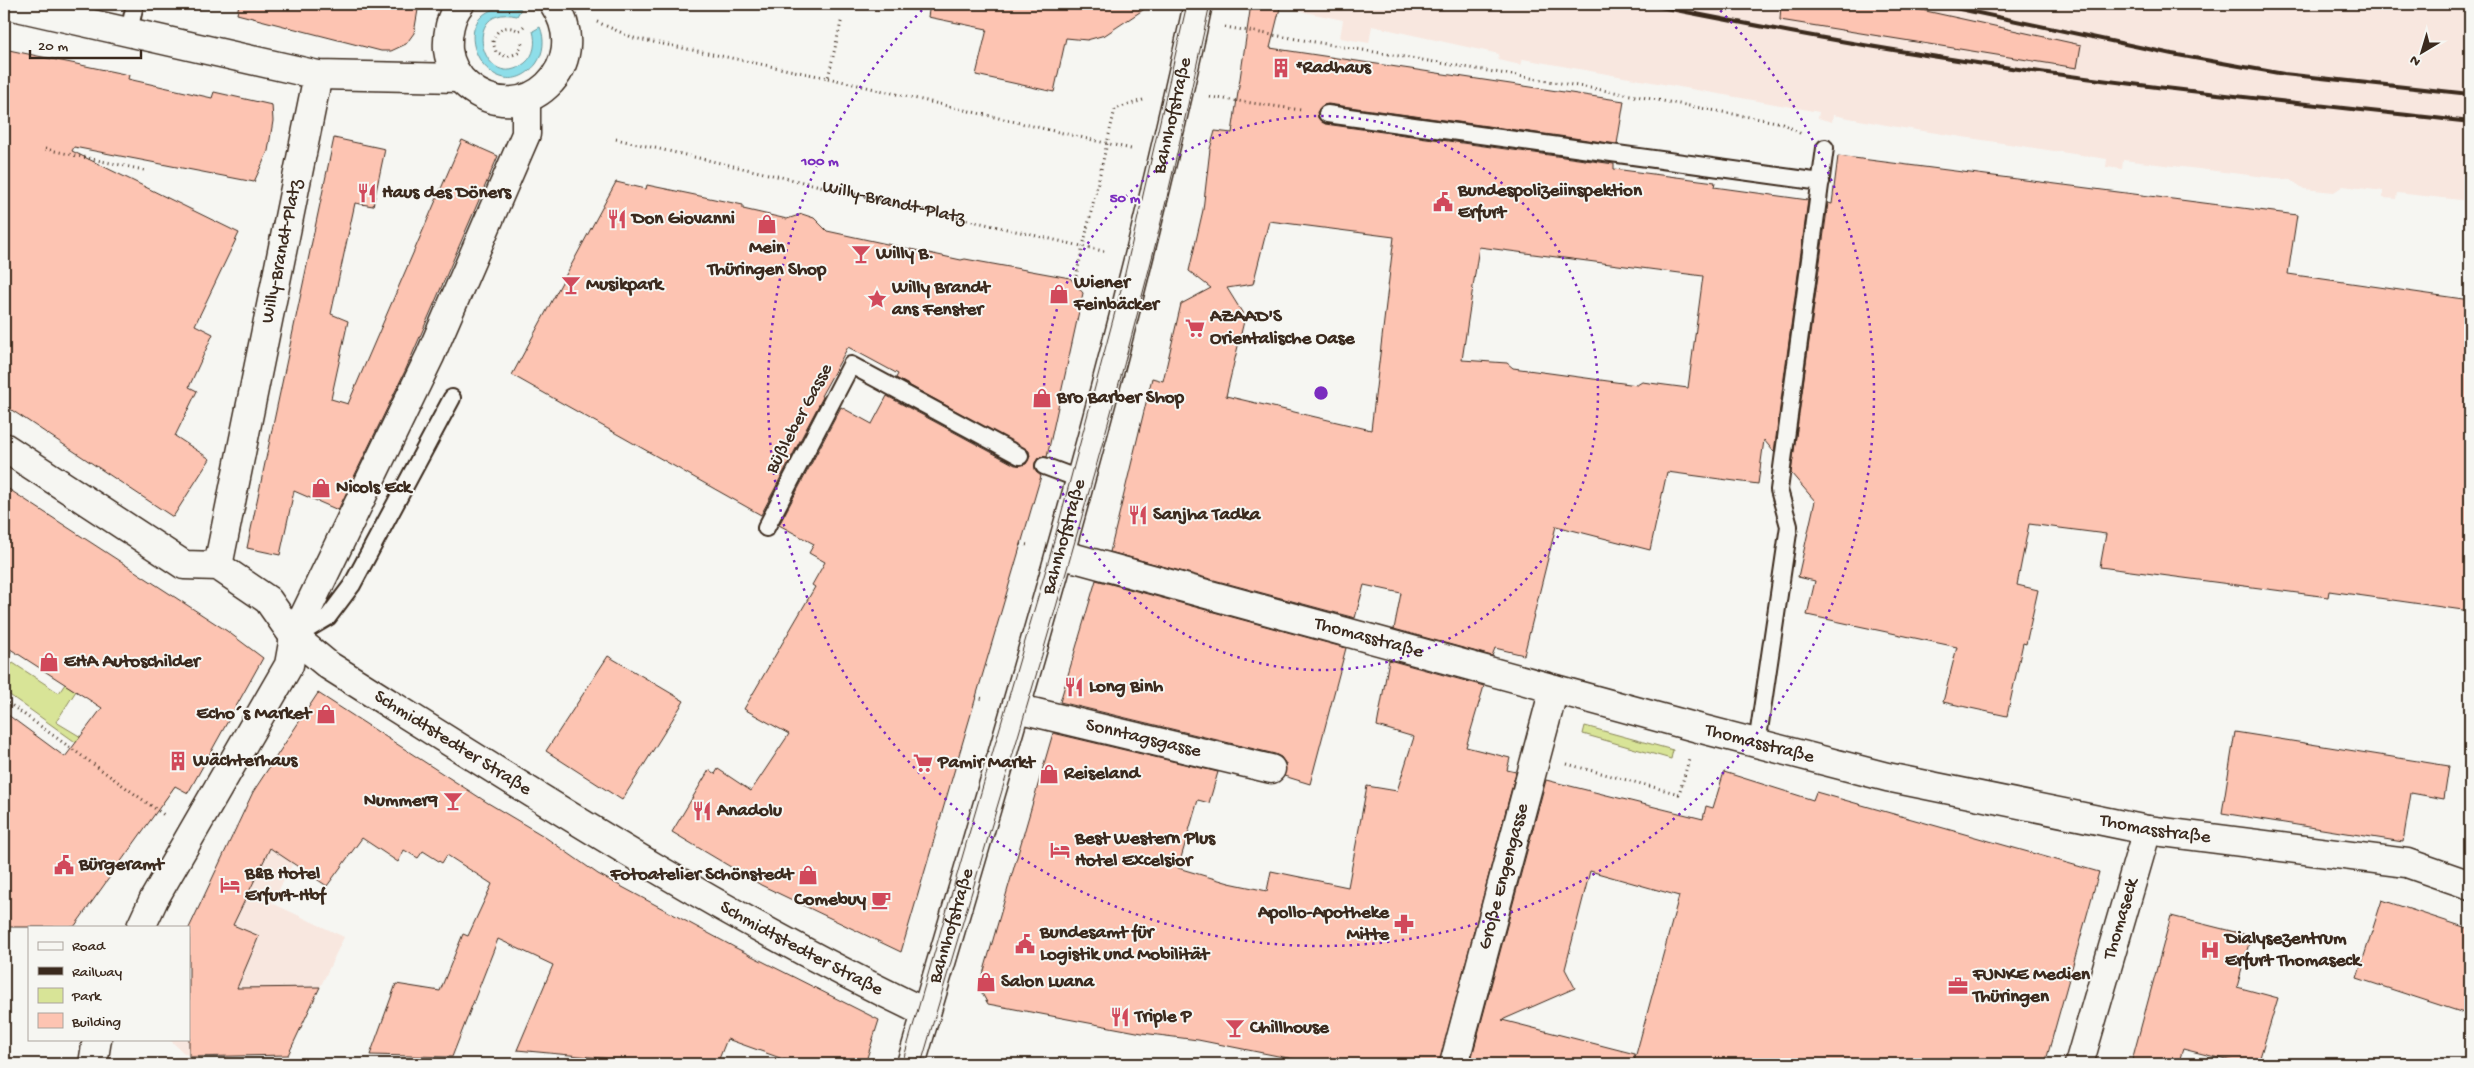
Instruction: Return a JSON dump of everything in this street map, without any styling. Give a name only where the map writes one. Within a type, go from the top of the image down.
[{"type":"street","points":[[4,4],[318,75],[459,78]]},
{"type":"street","points":[[460,4],[447,35],[449,58],[459,78],[478,94],[501,102],[526,99],[549,86],[564,64],[568,38],[563,17],[554,4]]},
{"type":"street","name":"Bahnhofstraße","points":[[911,1064],[1060,554],[1169,140],[1198,4]]},
{"type":"street","name":"Willy-Brandt-Platz","points":[[218,566],[318,75]]},
{"type":"street","points":[[141,926],[154,899],[289,665],[294,637],[430,356],[526,134],[526,99]]},
{"type":"street","points":[[4,447],[184,565],[218,566]]},
{"type":"street","name":"Thomasstraße","points":[[1060,554],[1757,744],[1918,784],[2147,830],[2406,863],[2470,885]]},
{"type":"street","name":"Schmidtstedter Straße","points":[[218,566],[268,600],[294,637],[328,665],[614,844],[765,931],[926,1013]]},
{"type":"street","name":"Große Engengasse","points":[[1454,1064],[1554,689]]},
{"type":"street","name":"Sonntagsgasse","points":[[1016,708],[1271,769]]},
{"type":"street","name":"Thomaseck","points":[[2079,1064],[2147,830]]},
{"type":"street","points":[[93,1064],[96,1040]]},
{"type":"lane","points":[[129,32],[135,4]]},
{"type":"lane","points":[[1328,114],[1821,182]]},
{"type":"lane","points":[[1757,744],[1789,526],[1779,490],[1825,148]]},
{"type":"lane","name":"Büßleber Gasse","points":[[766,528],[851,365],[1020,456]]},
{"type":"lane","points":[[294,637],[328,617],[352,585],[452,398]]},
{"type":"lane","points":[[1044,466],[1080,479]]},
{"type":"path","points":[[828,78],[842,18]]},
{"type":"path","points":[[519,32],[508,27],[502,28],[494,36],[494,47],[501,56],[512,56],[518,54],[522,43]]},
{"type":"path","points":[[1225,27],[1614,92],[1782,123],[1825,148]]},
{"type":"path","points":[[634,38],[828,78],[1106,143]]},
{"type":"path","points":[[1210,97],[1328,114]]},
{"type":"path","points":[[1074,281],[1084,246],[1115,109],[1143,100]]},
{"type":"path","name":"Willy-Brandt-Platz","points":[[616,139],[1084,246]]},
{"type":"path","points":[[45,149],[144,170]]},
{"type":"path","points":[[4,660],[11,650]]},
{"type":"path","points":[[4,700],[158,810]]},
{"type":"path","points":[[1536,756],[1679,794],[1698,728]]},
{"type":"shaded area","points":[[1234,4],[2470,4],[2470,201],[2397,193],[2396,199],[2383,198],[2383,191],[2343,186],[2334,192],[2304,189],[2291,180],[2123,160],[2122,169],[2106,167],[2107,159],[1897,127],[1833,115],[1832,122],[1818,118],[1819,112],[1523,59],[1521,65],[1498,60],[1499,54],[1372,26],[1369,43],[1340,38],[1343,20],[1280,7],[1278,13]]},
{"type":"shaded area","name":"B&B Hotel Erfurt-Hbf","points":[[253,792],[286,818],[293,863],[272,903],[344,937],[288,1055],[195,1057],[185,1054],[170,1040],[190,1040],[190,926]]},
{"type":"green space","points":[[13,663],[59,693],[65,684],[76,691],[56,722],[121,761],[175,786],[162,804],[4,691],[4,673]]},
{"type":"green space","points":[[1585,726],[1673,750],[1671,759],[1583,734]]},
{"type":"water","points":[[509,6],[521,9],[517,16],[499,16],[487,22],[483,34],[483,47],[488,59],[498,68],[510,70],[525,63],[531,56],[534,48],[533,31],[540,27],[543,36],[543,46],[536,64],[519,77],[503,78],[489,70],[478,57],[473,41],[476,25],[487,12]]},
{"type":"building","points":[[239,4],[419,4],[414,33],[406,44],[391,51],[381,51],[237,14]]},
{"type":"building","points":[[930,4],[1152,4],[1105,35],[1087,40],[1066,38],[1054,92],[976,75],[987,29],[928,17]]},
{"type":"building","points":[[1251,4],[1281,4],[1270,48],[1624,101],[1617,144],[1328,104],[1323,105],[1317,112],[1318,118],[1325,124],[1614,164],[1614,169],[1715,182],[1714,187],[1808,200],[1774,452],[1764,440],[1758,484],[1667,472],[1650,550],[1556,526],[1524,655],[1495,648],[1492,656],[1394,629],[1401,593],[1364,585],[1355,618],[1110,552],[1152,378],[1163,381],[1181,304],[1211,288],[1189,271],[1203,210],[1210,149],[1215,131],[1232,133]],"holes":[[[1269,221],[1394,237],[1371,430],[1226,396],[1245,317],[1227,288],[1253,284]],[[1479,247],[1703,276],[1688,388],[1642,382],[1637,385],[1513,368],[1507,363],[1462,360]]]},
{"type":"building","points":[[1781,4],[1894,4],[2081,45],[2077,68],[1780,20]]},
{"type":"building","points":[[4,49],[129,75],[128,79],[212,98],[214,92],[272,105],[273,121],[268,151],[254,182],[74,147],[72,151],[239,233],[195,325],[213,334],[189,387],[197,391],[175,436],[210,459],[173,517],[4,405]]},
{"type":"building","points":[[334,138],[385,149],[373,206],[355,203],[331,314],[348,321],[331,399],[348,404],[462,140],[498,156],[406,369],[338,510],[294,491],[280,555],[247,548]]},
{"type":"building","points":[[1838,156],[2297,215],[2288,274],[2470,300],[2470,611],[2329,591],[2328,597],[2100,567],[2106,534],[2029,524],[2017,585],[2038,590],[2026,644],[2023,643],[2007,716],[1943,702],[1957,647],[1807,615],[1815,581],[1798,577],[1815,501],[1791,473],[1828,203],[1832,204]]},
{"type":"building","points":[[616,182],[646,189],[647,185],[743,205],[743,209],[787,219],[802,214],[814,218],[827,231],[961,260],[965,259],[1070,278],[1083,293],[1047,457],[1038,458],[1035,463],[1036,472],[1041,476],[901,952],[761,885],[672,832],[709,770],[715,774],[718,769],[751,791],[789,734],[744,709],[815,587],[812,585],[825,562],[809,553],[814,544],[779,525],[841,407],[872,424],[887,396],[1015,465],[1026,464],[1030,456],[1029,451],[896,378],[898,374],[848,347],[761,515],[512,375]]},
{"type":"building","points":[[4,486],[227,631],[263,658],[188,793],[175,786],[75,926],[4,927],[4,712],[65,757],[102,708],[4,645]]},
{"type":"building","points":[[1096,580],[1346,648],[1310,784],[1284,776],[1286,764],[1281,757],[1275,754],[1060,702]]},
{"type":"building","points":[[608,656],[684,701],[622,800],[546,751]]},
{"type":"building","points":[[1389,660],[1484,686],[1466,747],[1510,758],[1507,770],[1516,772],[1439,1064],[1318,1064],[1198,1040],[1142,1033],[988,1004],[979,988],[1053,733],[1218,772],[1209,803],[1198,800],[1178,868],[1229,883],[1267,891],[1271,871],[1348,887],[1367,786],[1397,791],[1414,737],[1377,726]]},
{"type":"building","points":[[318,693],[488,803],[542,835],[598,874],[736,948],[879,1020],[865,1064],[797,1064],[727,1039],[717,1064],[665,1064],[517,1050],[553,965],[498,939],[452,1057],[370,1055],[396,984],[440,991],[463,934],[468,936],[492,884],[447,855],[442,863],[423,851],[418,858],[404,850],[398,862],[362,838],[327,886],[270,848],[233,925],[259,936],[237,988],[320,987],[288,1055],[189,1057],[190,926],[253,792]]},
{"type":"building","points":[[2235,732],[2449,766],[2444,799],[2411,793],[2403,842],[2222,813]]},
{"type":"building","points":[[1724,772],[1813,800],[1816,792],[2099,872],[2045,1064],[1470,1064],[1546,780],[1703,819],[1706,806],[1713,808]],"holes":[[[1590,871],[1679,896],[1634,1062],[1635,1054],[1502,1020],[1575,988],[1565,969]]]},
{"type":"building","points":[[2382,900],[2470,929],[2470,1015],[2357,978]]},
{"type":"building","points":[[2171,916],[2251,936],[2237,987],[2278,998],[2258,1064],[2243,1064],[2183,1049],[2178,1064],[2131,1064]]},
{"type":"tram line","points":[[902,1064],[1051,552],[1123,282],[1187,4]]},
{"type":"tram line","points":[[921,1064],[1039,664],[1125,363],[1167,198],[1210,4]]},
{"type":"railway","points":[[1645,4],[1827,39],[2004,67],[2470,122]]},
{"type":"railway","points":[[1936,4],[2172,54],[2284,74],[2470,94]]},
{"type":"place","name":"*Radhaus","points":[[1281,68]]},
{"type":"place","name":"Haus des Döners","points":[[367,193]]},
{"type":"place","name":"Bundespolizeiinspektion Erfurt","points":[[1443,202]]},
{"type":"place","name":"Don Giovanni","points":[[617,219]]},
{"type":"place","name":"Mein Thüringen Shop","points":[[767,224]]},
{"type":"place","name":"Willy B.","points":[[861,254]]},
{"type":"place","name":"Musikpark","points":[[571,285]]},
{"type":"place","name":"Wiener Feinbäcker","points":[[1059,294]]},
{"type":"place","name":"Willy Brandt ans Fenster","points":[[877,299]]},
{"type":"place","name":"AZAAD'S Orientalische Oase","points":[[1195,328]]},
{"type":"place","name":"Bro Barber Shop","points":[[1042,398]]},
{"type":"place","name":"Nicols Eck","points":[[321,488]]},
{"type":"place","name":"Sanjha Tadka","points":[[1138,515]]},
{"type":"place","name":"EHA Autoschilder","points":[[49,662]]},
{"type":"place","name":"Long Binh","points":[[1074,687]]},
{"type":"place","name":"Echo´s Market","points":[[326,714]]},
{"type":"place","name":"Wächterhaus","points":[[178,761]]},
{"type":"place","name":"Pamir Markt","points":[[923,763]]},
{"type":"place","name":"Reiseland","points":[[1049,774]]},
{"type":"place","name":"Nummer9","points":[[453,801]]},
{"type":"place","name":"Anadolu","points":[[702,811]]},
{"type":"place","name":"Best Western Plus Hotel Excelsior","points":[[1060,850]]},
{"type":"place","name":"Bürgeramt","points":[[64,865]]},
{"type":"place","name":"Fotoatelier Schönstedt","points":[[808,875]]},
{"type":"place","name":"B&B Hotel Erfurt-Hbf","points":[[230,885]]},
{"type":"place","name":"Comebuy","points":[[881,900]]},
{"type":"place","name":"Apollo-Apotheke Mitte","points":[[1404,924]]},
{"type":"place","name":"Bundesamt für Logistik und Mobilität","points":[[1025,944]]},
{"type":"place","name":"Dialysezentrum Erfurt Thomaseck","points":[[2210,950]]},
{"type":"place","name":"Salon Luana","points":[[986,982]]},
{"type":"place","name":"FUNKE Medien Thüringen","points":[[1958,986]]},
{"type":"place","name":"Triple P","points":[[1120,1017]]},
{"type":"place","name":"Chillhouse","points":[[1235,1028]]}]
